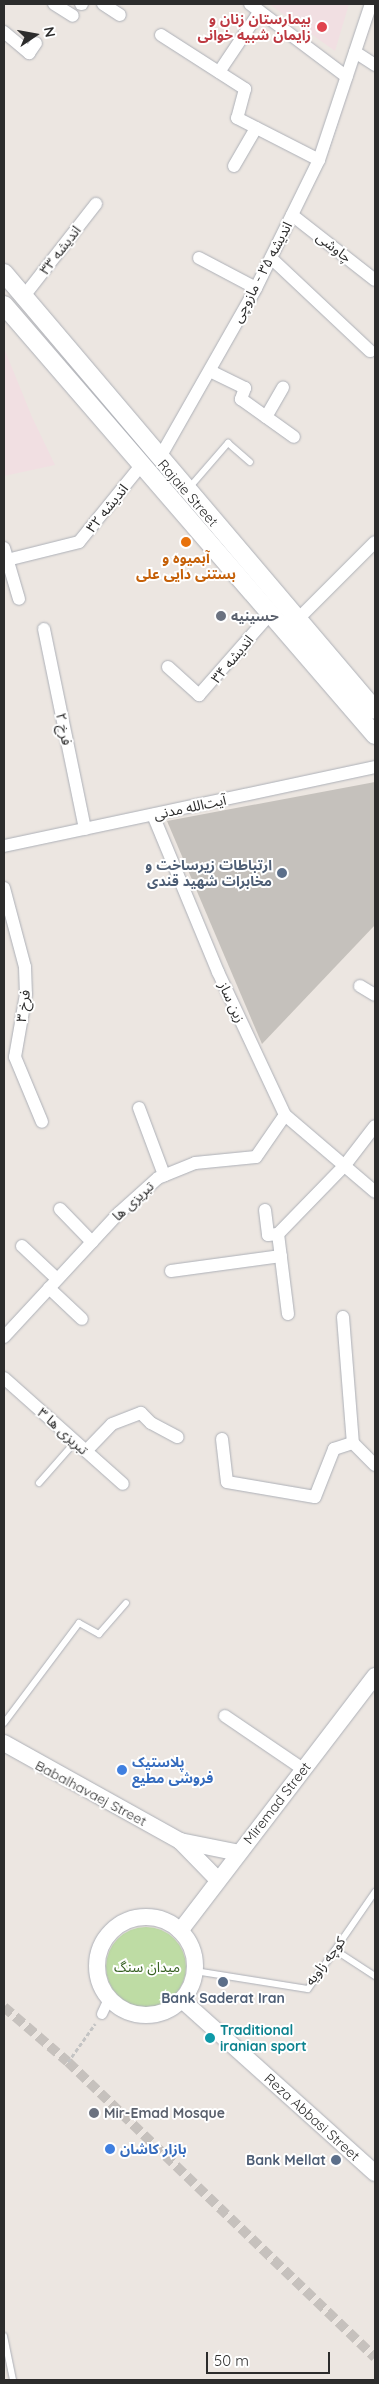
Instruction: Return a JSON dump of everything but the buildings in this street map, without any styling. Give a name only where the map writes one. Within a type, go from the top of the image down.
[{"type":"main road","name":"Rajaie Street","points":[[4,273],[49,326],[151,461],[271,613],[375,735]]},
{"type":"main road","name":"Rajaie Street","points":[[4,305],[33,340],[151,461],[186,491],[375,710]]},
{"type":"main road","points":[[33,340],[49,326]]},
{"type":"street","points":[[54,4],[73,16]]},
{"type":"street","points":[[103,4],[120,15]]},
{"type":"street","name":"اندیشه ۳۵ - مازوچی","points":[[151,461],[210,371],[256,288],[319,160],[370,4]]},
{"type":"street","points":[[219,72],[255,8],[347,77]]},
{"type":"street","points":[[4,32],[29,53],[36,43]]},
{"type":"street","points":[[161,35],[245,89],[237,118],[319,160]]},
{"type":"street","points":[[355,52],[375,66]]},
{"type":"street","points":[[234,166],[256,128]]},
{"type":"street","name":"اندیشه ۳۳","points":[[24,296],[96,204]]},
{"type":"street","name":"چاوشی","points":[[292,215],[375,280]]},
{"type":"street","points":[[199,258],[256,288]]},
{"type":"street","points":[[271,258],[370,351]]},
{"type":"street","points":[[210,371],[245,388],[241,399],[294,437]]},
{"type":"street","points":[[266,417],[283,388]]},
{"type":"street","name":"اندیشه ۳۲","points":[[6,554],[79,542],[151,461]]},
{"type":"street","points":[[297,620],[375,542]]},
{"type":"street","points":[[6,554],[19,599]]},
{"type":"street","name":"اندیشه ۳۴","points":[[168,667],[199,695],[271,613]]},
{"type":"street","name":"فرخ ۲","points":[[44,629],[85,829]]},
{"type":"street","name":"آیت‌الله مدنی","points":[[4,846],[375,767]]},
{"type":"street","name":"زین ساز","points":[[153,815],[218,972],[285,1115],[375,1192]]},
{"type":"street","name":"فرخ ۳","points":[[4,888],[25,967],[26,994],[15,1057],[42,1122]]},
{"type":"street","points":[[360,986],[375,995]]},
{"type":"street","points":[[139,1108],[164,1175]]},
{"type":"street","name":"تبریزی ها","points":[[4,1337],[119,1213],[164,1175],[195,1163],[256,1157],[285,1115]]},
{"type":"street","points":[[264,1210],[268,1235],[278,1234],[345,1165],[375,1126]]},
{"type":"street","points":[[60,1209],[92,1242]]},
{"type":"street","points":[[278,1234],[288,1314]]},
{"type":"street","points":[[22,1246],[82,1319]]},
{"type":"street","points":[[171,1271],[281,1256]]},
{"type":"street","points":[[343,1317],[353,1443],[375,1465]]},
{"type":"street","name":"تبریزی ها ۳","points":[[4,1378],[123,1484]]},
{"type":"street","points":[[86,1451],[112,1424],[142,1413],[151,1423],[177,1437]]},
{"type":"street","points":[[222,1439],[227,1482],[314,1497],[334,1449],[353,1443]]},
{"type":"street","name":"Miremad Street","points":[[180,1931],[375,1676]]},
{"type":"street","points":[[225,1716],[303,1769]]},
{"type":"street","name":"Babalhavaej Street","points":[[4,1743],[180,1841]]},
{"type":"street","points":[[180,1841],[239,1853]]},
{"type":"street","points":[[180,1841],[218,1880]]},
{"type":"street","points":[[150,1917],[166,1921],[180,1931],[192,1949],[195,1971],[191,1987],[182,2000],[169,2010],[153,2015],[137,2015],[122,2009],[106,2006],[97,1968],[99,1952],[112,1931],[134,1918],[150,1917]]},
{"type":"street","name":"Reza Abbasi Street","points":[[182,2000],[375,2173]]},
{"type":"lane","points":[[186,491],[228,443],[250,462]]},
{"type":"lane","points":[[39,1483],[75,1442]]},
{"type":"lane","points":[[4,1723],[79,1623],[98,1634],[126,1603]]},
{"type":"lane","name":"کوچه زاویه","points":[[195,1971],[308,1989],[375,1892]]},
{"type":"lane","points":[[335,1950],[375,1976]]},
{"type":"lane","points":[[4,2336],[6,2356],[13,2380]]},
{"type":"path","points":[[68,2062],[106,2006]]},
{"type":"shaded area","name":"بیمارستان زنان و زایمان شبیه خوانی","points":[[269,4],[349,4],[335,51]]},
{"type":"shaded area","points":[[4,348],[32,417],[55,465],[4,476]]},
{"type":"green space","name":"میدان سنگ","points":[[146,1927],[161,1930],[174,1939],[183,1952],[186,1967],[183,1982],[174,1995],[161,2004],[146,2007],[131,2004],[118,1995],[109,1982],[106,1967],[109,1952],[118,1939],[131,1930]]},
{"type":"tunnel","points":[[4,2007],[68,2062],[375,2357]]},
{"type":"place","name":"بیمارستان زنان و زایمان شبیه خوانی","points":[[322,27]]},
{"type":"place","name":"آبمیوه و بستنی دایی علی","points":[[186,542]]},
{"type":"place","name":"حسینیه","points":[[221,616]]},
{"type":"place","name":"ارتباطات زیرساخت و مخابرات شهید قندی","points":[[282,873]]},
{"type":"place","name":"پلاستیک فروشی مطیع","points":[[122,1770]]},
{"type":"place","name":"Bank Saderat Iran","points":[[223,1982]]},
{"type":"place","name":"Traditional iranian sport","points":[[210,2038]]},
{"type":"place","name":"Mir-Emad Mosque","points":[[94,2113]]},
{"type":"place","name":"بازار کاشان","points":[[110,2149]]},
{"type":"place","name":"Bank Mellat","points":[[336,2160]]}]
